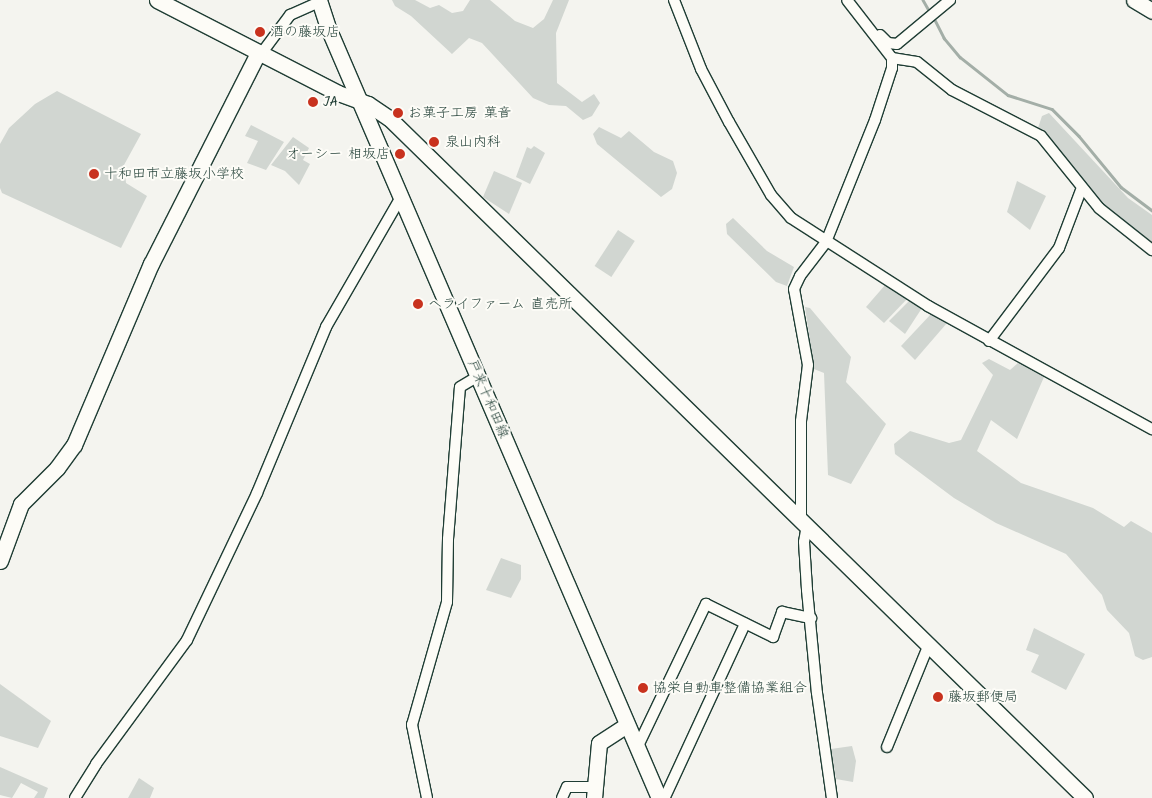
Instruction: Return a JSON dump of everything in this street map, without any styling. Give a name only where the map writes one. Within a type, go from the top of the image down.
[{"type":"street","points":[[157,0],[338,93],[358,99],[389,118],[929,644],[1079,796]]},
{"type":"street","points":[[674,0],[701,69],[771,194],[791,218],[826,242],[989,341],[1152,429]]},
{"type":"street","points":[[871,30],[894,45],[950,0]]},
{"type":"street","points":[[1134,0],[1152,11]]},
{"type":"street","points":[[0,561],[21,504],[57,468],[74,445],[151,264],[260,54],[290,15],[319,1]]},
{"type":"street","name":"戸来十和田線","points":[[319,1],[358,99],[660,798]]},
{"type":"street","points":[[851,3],[892,58],[917,62],[952,90],[1041,136],[1081,190],[1120,228],[1152,250]]},
{"type":"street","points":[[832,798],[817,693],[804,542],[801,421],[808,366],[794,289],[800,276],[826,242],[875,120],[892,58]]},
{"type":"street","points":[[989,341],[1059,248],[1081,190]]},
{"type":"street","points":[[75,798],[96,764],[187,640],[257,493],[326,327],[401,197]]},
{"type":"street","points":[[427,798],[412,725],[447,602],[448,539],[460,387],[478,376]]},
{"type":"street","points":[[637,748],[706,604],[773,637],[782,612],[811,618]]},
{"type":"street","points":[[660,798],[665,796],[745,624]]},
{"type":"street","points":[[887,748],[929,644]]},
{"type":"street","points":[[562,798],[567,787],[594,792],[598,743],[627,725]]},
{"type":"shaded area","points":[[392,0],[415,0],[430,8],[439,5],[452,13],[463,11],[470,0],[490,0],[515,21],[533,28],[544,19],[553,0],[569,0],[556,33],[557,83],[582,102],[594,94],[600,103],[592,116],[583,120],[566,106],[549,105],[533,98],[482,43],[469,38],[452,54],[411,16],[395,6]]},
{"type":"shaded area","points":[[57,91],[141,134],[124,165],[126,183],[147,196],[121,248],[2,193],[0,188],[0,144],[9,128],[35,104]]},
{"type":"shaded area","points":[[1049,113],[1128,198],[1152,215],[1152,244],[1116,221],[1038,128],[1042,116]]},
{"type":"shaded area","points":[[251,125],[284,142],[266,170],[247,163],[258,141],[245,136]]},
{"type":"shaded area","points":[[599,127],[621,138],[629,131],[654,152],[673,161],[677,173],[672,189],[661,197],[597,144],[593,134]]},
{"type":"shaded area","points":[[293,137],[309,148],[303,160],[310,164],[299,185],[285,171],[271,165]]},
{"type":"shaded area","points":[[534,146],[545,153],[530,184],[516,177],[527,147],[531,149]]},
{"type":"shaded area","points":[[494,171],[522,183],[509,214],[483,197]]},
{"type":"shaded area","points":[[1017,181],[1046,196],[1030,230],[1007,212]]},
{"type":"shaded area","points":[[733,218],[767,251],[794,267],[787,286],[776,282],[727,234],[726,224]]},
{"type":"shaded area","points":[[618,230],[635,241],[611,277],[595,266]]},
{"type":"shaded area","points":[[886,284],[907,299],[884,323],[866,307]]},
{"type":"shaded area","points":[[910,300],[922,308],[905,334],[889,321]]},
{"type":"shaded area","points":[[805,307],[810,308],[851,357],[846,382],[886,424],[851,484],[828,475],[824,373],[814,369]]},
{"type":"shaded area","points":[[931,314],[947,323],[915,360],[901,346]]},
{"type":"shaded area","points":[[989,359],[1010,370],[1018,363],[1044,377],[1017,439],[991,420],[977,451],[1021,483],[1093,508],[1124,527],[1131,521],[1152,533],[1152,657],[1143,660],[1135,656],[1129,633],[1107,610],[1102,595],[1066,554],[996,523],[954,498],[895,454],[894,444],[910,431],[949,443],[961,440],[993,375],[982,363]]},
{"type":"shaded area","points":[[501,558],[521,565],[521,579],[511,598],[486,590]]},
{"type":"shaded area","points":[[1034,628],[1085,654],[1066,690],[1031,672],[1039,655],[1026,650]]},
{"type":"shaded area","points":[[0,684],[51,721],[38,748],[0,736]]},
{"type":"shaded area","points":[[852,746],[856,761],[853,782],[836,779],[831,749]]},
{"type":"shaded area","points":[[0,767],[48,788],[44,798],[34,798],[38,792],[21,783],[12,798],[0,795]]},
{"type":"shaded area","points":[[139,778],[154,788],[150,798],[128,798]]},
{"type":"waterway","points":[[923,0],[930,12]]},
{"type":"waterway","points":[[933,16],[944,38],[960,57],[1008,95],[1052,109],[1079,136],[1121,187],[1152,210]]},
{"type":"place","name":"酒の藤坂店","points":[[260,32]]},
{"type":"place","name":"JA","points":[[313,102]]},
{"type":"place","name":"お菓子工房 菓音","points":[[398,113]]},
{"type":"place","name":"泉山内科","points":[[434,142]]},
{"type":"place","name":"オーシー 相坂店","points":[[400,154]]},
{"type":"place","name":"十和田市立藤坂小学校","points":[[94,174]]},
{"type":"place","name":"ヘライファーム 直売所","points":[[418,304]]},
{"type":"place","name":"協栄自動車整備協業組合","points":[[643,688]]},
{"type":"place","name":"藤坂郵便局","points":[[938,697]]}]
